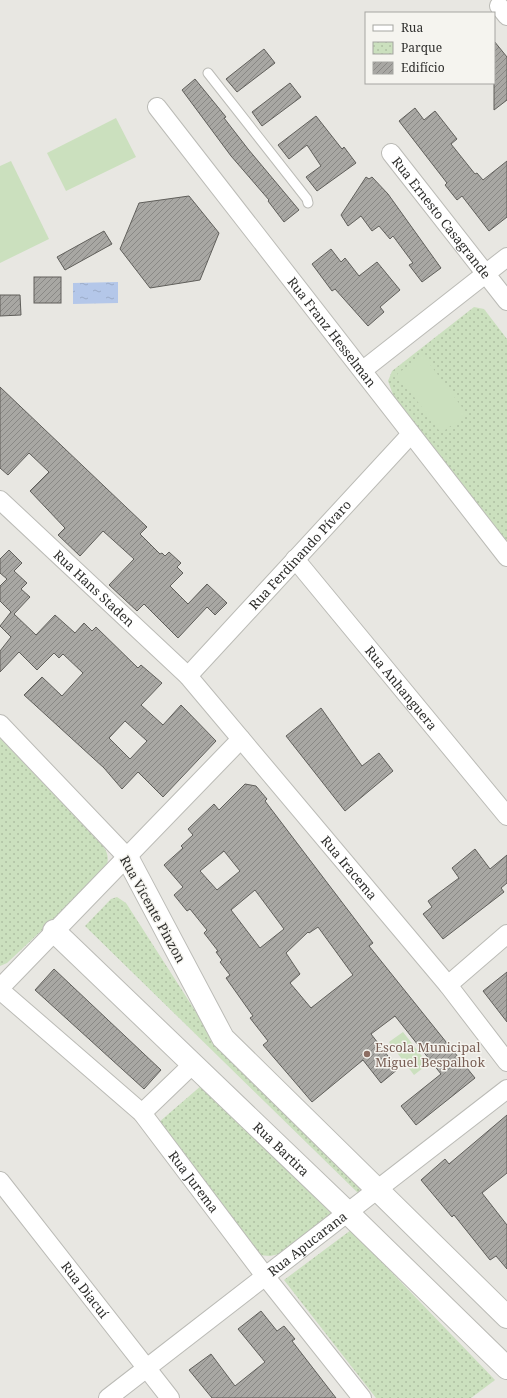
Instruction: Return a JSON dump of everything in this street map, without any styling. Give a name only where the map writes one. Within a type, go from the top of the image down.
[{"type":"street","name":"Rua Franz Hesselman","points":[[157,107],[507,557]]},
{"type":"street","name":"Rua Ernesto Casagrande","points":[[391,153],[507,301]]},
{"type":"street","points":[[363,370],[507,257]]},
{"type":"street","name":"Rua Ferdinando Pívaro","points":[[188,676],[411,434]]},
{"type":"street","name":"Rua Hans Staden","points":[[0,500],[188,676]]},
{"type":"street","name":"Rua Anhanguera","points":[[295,559],[507,816]]},
{"type":"street","name":"Rua Iracema","points":[[188,676],[448,985],[507,1062]]},
{"type":"street","name":"Rua Vicente Pinzon","points":[[0,724],[127,857],[223,1038],[377,1189]]},
{"type":"street","points":[[0,989],[241,739]]},
{"type":"street","name":"Rua Bartira","points":[[54,932],[347,1212],[507,1368]]},
{"type":"street","points":[[448,985],[507,934]]},
{"type":"street","name":"Rua Jurema","points":[[0,989],[142,1113],[265,1276],[362,1398]]},
{"type":"street","points":[[142,1113],[193,1064]]},
{"type":"street","name":"Rua Apucarana","points":[[108,1398],[507,1089]]},
{"type":"street","name":"Rua Diacuí","points":[[0,1181],[170,1398]]},
{"type":"street","points":[[377,1189],[507,1317]]},
{"type":"lane","points":[[208,73],[307,199],[308,203]]},
{"type":"green space","points":[[116,118],[136,157],[66,191],[47,153]]},
{"type":"green space","points":[[11,161],[49,239],[0,263],[0,166]]},
{"type":"green space","points":[[474,307],[484,309],[507,339],[507,544],[395,400],[388,381],[392,371]]},
{"type":"green space","points":[[423,355],[467,414],[441,433],[397,374]]},
{"type":"green space","points":[[0,738],[103,846],[108,858],[105,871],[7,963],[0,966]]},
{"type":"green space","points":[[117,897],[126,903],[214,1040],[363,1189],[358,1193],[85,926],[111,899]]},
{"type":"green space","points":[[403,1032],[428,1064],[414,1075],[389,1042]]},
{"type":"green space","points":[[202,1085],[335,1212],[284,1253],[270,1256],[259,1255],[158,1123]]},
{"type":"green space","points":[[351,1230],[495,1380],[471,1398],[376,1398],[284,1280]]},
{"type":"water","points":[[118,282],[118,303],[73,304],[73,283]]},
{"type":"building","points":[[495,42],[507,57],[507,100],[494,110]]},
{"type":"building","points":[[264,49],[275,63],[237,92],[226,79]]},
{"type":"building","points":[[195,79],[226,117],[224,118],[248,149],[299,210],[284,222],[268,201],[269,200],[231,156],[182,90]]},
{"type":"building","points":[[290,83],[301,97],[262,126],[252,112]]},
{"type":"building","points":[[415,108],[424,120],[435,111],[457,139],[451,144],[475,174],[477,173],[483,180],[507,161],[507,217],[489,231],[462,196],[457,200],[445,185],[447,183],[399,121]]},
{"type":"building","points":[[316,116],[342,149],[344,147],[356,163],[317,191],[306,177],[321,166],[307,145],[289,159],[278,145]]},
{"type":"building","points":[[366,177],[369,179],[372,177],[388,194],[441,268],[422,282],[409,265],[413,263],[393,236],[390,239],[379,226],[372,231],[361,216],[348,226],[341,215]]},
{"type":"building","points":[[189,196],[219,233],[200,280],[150,288],[120,249],[139,203]]},
{"type":"building","points":[[104,231],[112,244],[65,270],[57,257]]},
{"type":"building","points":[[331,249],[341,262],[345,258],[359,276],[377,262],[400,290],[380,307],[384,312],[368,326],[335,289],[332,291],[312,264]]},
{"type":"building","points":[[34,277],[61,277],[61,303],[34,303]]},
{"type":"building","points":[[0,295],[20,295],[21,315],[0,316]]},
{"type":"building","points":[[0,387],[147,527],[140,534],[160,554],[162,553],[165,556],[169,552],[181,563],[177,567],[183,573],[170,586],[188,604],[207,584],[227,603],[215,615],[207,607],[178,638],[144,604],[137,611],[109,585],[134,559],[103,531],[80,556],[58,535],[65,528],[30,491],[49,472],[29,453],[8,475],[0,468]]},
{"type":"building","points":[[9,550],[22,563],[14,571],[27,583],[21,589],[30,597],[14,614],[36,635],[55,615],[75,633],[84,623],[92,631],[96,627],[138,668],[141,665],[162,683],[141,705],[163,725],[181,705],[216,741],[163,797],[138,772],[122,789],[104,768],[24,695],[42,677],[62,696],[83,673],[63,654],[59,658],[54,653],[37,670],[19,652],[0,672],[0,651],[11,637],[0,626],[11,612],[0,601],[0,586],[7,579],[0,573],[0,559]],"holes":[[[125,721],[147,741],[130,759],[109,738]]]},
{"type":"building","points":[[321,708],[362,766],[379,753],[393,771],[345,811],[286,736]]},
{"type":"building","points":[[245,784],[256,786],[267,799],[265,801],[373,943],[369,946],[475,1078],[416,1125],[401,1106],[441,1074],[395,1016],[371,1034],[398,1069],[381,1083],[363,1060],[312,1102],[263,1045],[268,1041],[250,1018],[253,1016],[226,978],[230,975],[220,962],[222,960],[216,952],[218,951],[204,933],[207,930],[190,909],[187,911],[174,895],[183,887],[164,865],[183,848],[181,846],[193,835],[188,829],[214,804],[219,810]],"holes":[[[224,851],[240,871],[217,890],[200,871]],[[255,890],[284,929],[260,948],[231,910]],[[318,927],[353,975],[311,1008],[290,983],[300,974],[286,953],[308,932],[309,933]]]},
{"type":"building","points":[[475,849],[490,869],[507,855],[507,883],[501,888],[504,892],[443,939],[423,914],[432,907],[428,901],[459,878],[452,868]]},
{"type":"building","points":[[54,969],[161,1070],[144,1089],[35,990]]},
{"type":"building","points":[[507,972],[507,1022],[483,991]]},
{"type":"building","points":[[507,1115],[507,1173],[482,1193],[507,1225],[507,1269],[496,1256],[490,1260],[454,1215],[452,1217],[421,1180],[445,1159],[449,1164]]},
{"type":"building","points":[[261,1311],[277,1331],[284,1326],[295,1339],[292,1341],[336,1398],[212,1398],[189,1370],[211,1354],[235,1386],[265,1362],[238,1329]]},
{"type":"place","name":"Escola Municipal Miguel Bespalhok","points":[[367,1054]]}]
